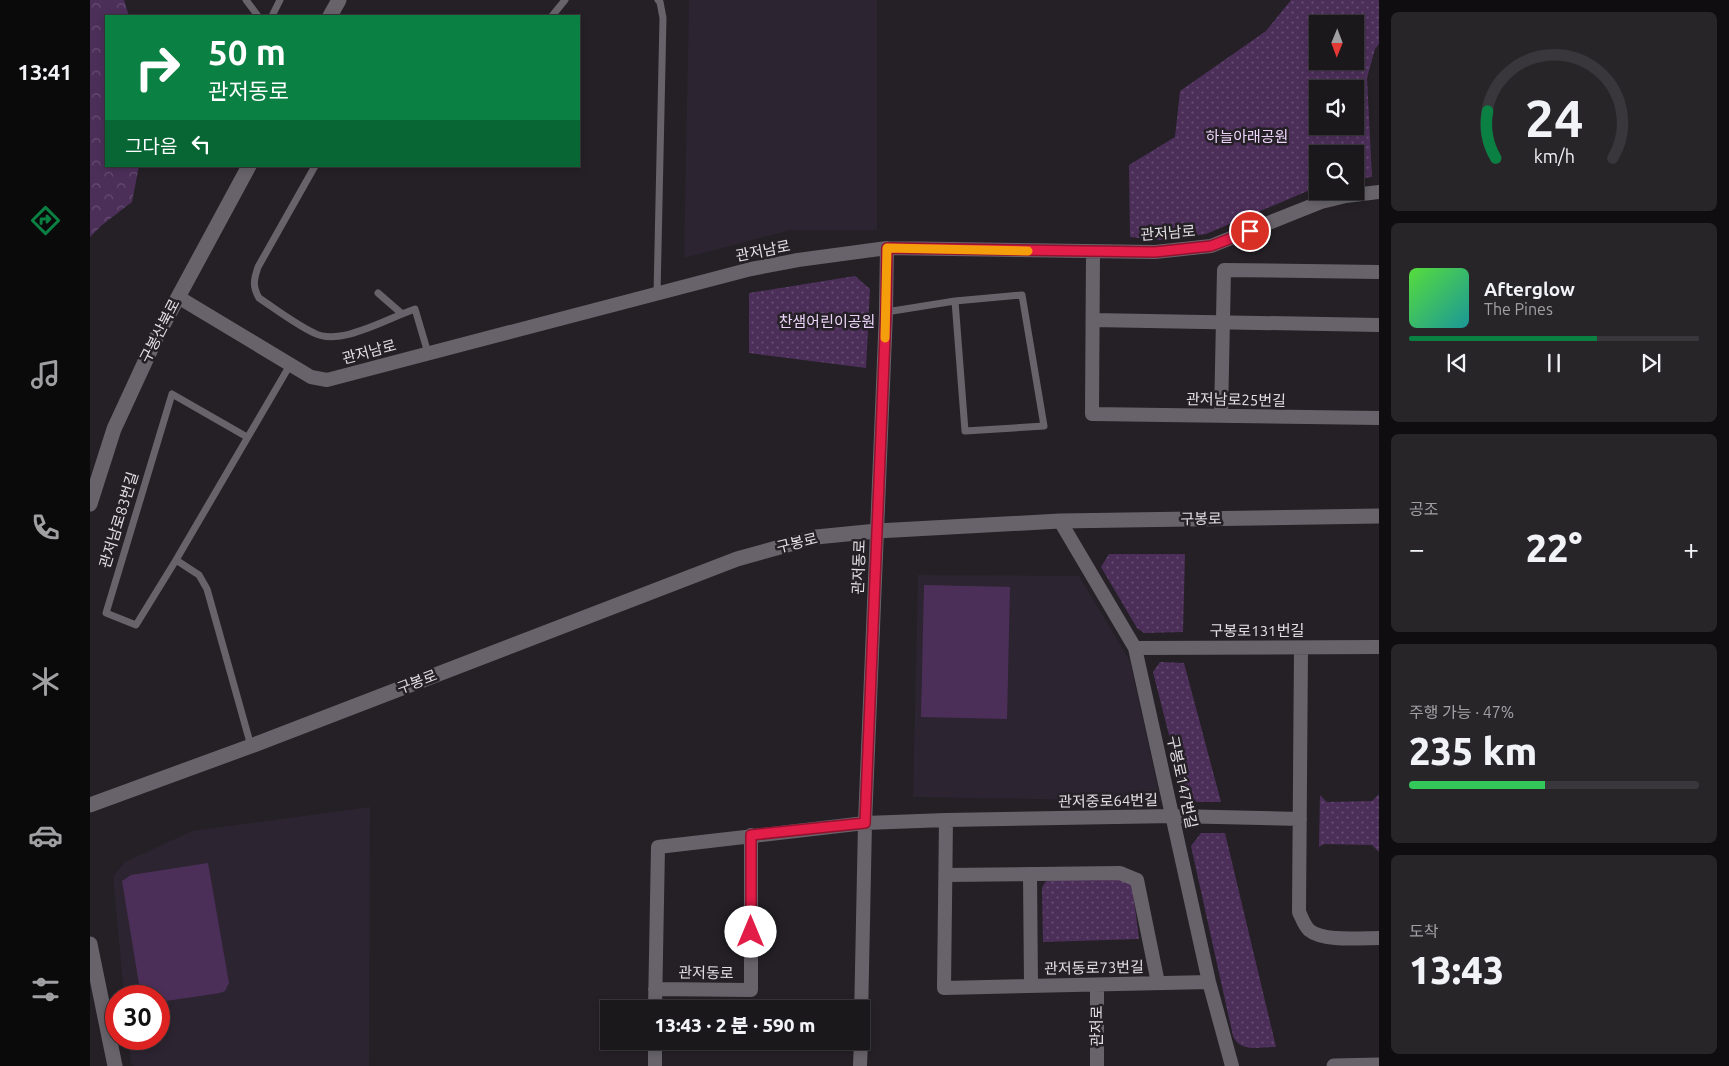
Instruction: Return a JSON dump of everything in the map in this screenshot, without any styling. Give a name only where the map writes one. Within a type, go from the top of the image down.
[{"type":"main road","points":[[331,15],[339,0]]},
{"type":"main road","name":"구봉산북로","points":[[90,504],[114,430],[156,338],[248,167]]},
{"type":"main road","name":"구봉로","points":[[90,805],[251,746],[737,559],[816,538],[877,531],[1060,521],[1379,516]]},
{"type":"main road","points":[[90,944],[115,1066]]},
{"type":"main road","points":[[1334,1066],[1379,1065]]},
{"type":"street","name":"관저남로","points":[[178,297],[311,377],[327,380],[751,268],[887,248],[1155,252],[1211,246],[1321,202],[1346,196],[1379,192]]},
{"type":"street","name":"관저동로","points":[[861,1000],[865,823],[887,248]]},
{"type":"street","points":[[1093,252],[1093,320],[1379,325]]},
{"type":"street","points":[[1221,416],[1224,270],[1379,272]]},
{"type":"street","name":"관저남로25번길","points":[[1093,320],[1092,414],[1379,418]]},
{"type":"street","name":"구봉로147번길","points":[[1060,521],[1135,648],[1209,982],[1232,1066]]},
{"type":"street","name":"구봉로131번길","points":[[1135,648],[1379,647]]},
{"type":"street","points":[[1301,648],[1300,912],[1309,930],[1329,938],[1379,938]]},
{"type":"street","name":"관저중로64번길","points":[[865,823],[1173,816],[1300,819]]},
{"type":"street","points":[[946,820],[946,875]]},
{"type":"street","points":[[655,1000],[658,847],[865,823]]},
{"type":"street","name":"관저동로","points":[[655,989],[751,990],[751,835]]},
{"type":"street","name":"관저동로73번길","points":[[1158,983],[1137,880],[1120,873],[946,875],[944,988],[1209,982]]},
{"type":"street","name":"관저동로73번길","points":[[1030,874],[1031,986]]},
{"type":"street","name":"관저로","points":[[1096,985],[1097,1066]]},
{"type":"street","points":[[655,1050],[655,1066]]},
{"type":"street","points":[[860,1066],[861,1050]]},
{"type":"lane","points":[[246,0],[257,15]]},
{"type":"lane","points":[[272,15],[280,0]]},
{"type":"lane","points":[[553,15],[565,0]]},
{"type":"lane","points":[[657,294],[663,18],[658,0]]},
{"type":"lane","points":[[314,167],[258,267],[254,279],[254,289],[259,298],[315,334],[324,336],[342,337],[350,335],[415,309],[428,353]]},
{"type":"lane","points":[[378,293],[401,313]]},
{"type":"lane","points":[[886,312],[955,301],[1022,295],[1044,426],[965,431],[955,301]]},
{"type":"lane","name":"관저남로83번길","points":[[247,437],[172,394],[106,612],[136,625],[290,365]]},
{"type":"lane","points":[[176,560],[199,575],[207,589],[251,746]]},
{"type":"shaded area","points":[[689,0],[877,0],[877,230],[791,230],[684,258]]},
{"type":"shaded area","points":[[918,575],[1079,576],[1130,661],[1161,801],[913,797]]},
{"type":"shaded area","points":[[370,807],[369,1066],[134,1066],[131,1063],[129,1050],[170,1050],[170,985],[123,985],[113,876],[125,862],[192,831]]},
{"type":"green space","points":[[90,0],[124,0],[129,15],[105,15],[105,167],[139,167],[132,202],[102,225],[90,237]]},
{"type":"green space","name":"하늘아래공원","points":[[1291,0],[1379,0],[1379,44],[1375,49],[1367,78],[1372,177],[1364,178],[1364,145],[1309,145],[1309,190],[1206,234],[1160,240],[1130,237],[1129,165],[1175,137],[1180,91],[1266,31]]},
{"type":"green space","name":"찬샘어린이공원","points":[[855,276],[870,289],[866,368],[749,353],[749,293]]},
{"type":"green space","points":[[1109,554],[1185,554],[1183,632],[1144,633],[1137,628],[1101,567]]},
{"type":"green space","points":[[924,585],[1010,587],[1007,719],[921,717]]},
{"type":"green space","points":[[1160,662],[1184,663],[1221,802],[1197,802],[1184,794],[1153,672]]},
{"type":"green space","points":[[1379,794],[1379,852],[1372,845],[1324,844],[1319,847],[1320,795],[1327,802],[1372,801]]},
{"type":"green space","points":[[1201,833],[1225,833],[1276,1047],[1246,1047],[1236,1041],[1233,1036],[1191,846]]},
{"type":"green space","points":[[208,863],[229,983],[225,991],[170,1000],[170,985],[139,985],[122,881],[131,875]]},
{"type":"green space","points":[[1118,876],[1132,883],[1139,939],[1043,942],[1042,888],[1045,882],[1049,880]]},
{"type":"slow traffic","points":[[885,338],[887,248],[1028,251]]},
{"type":"route","points":[[751,932],[751,835],[865,823],[887,248],[1155,252],[1211,246],[1250,231]]}]
